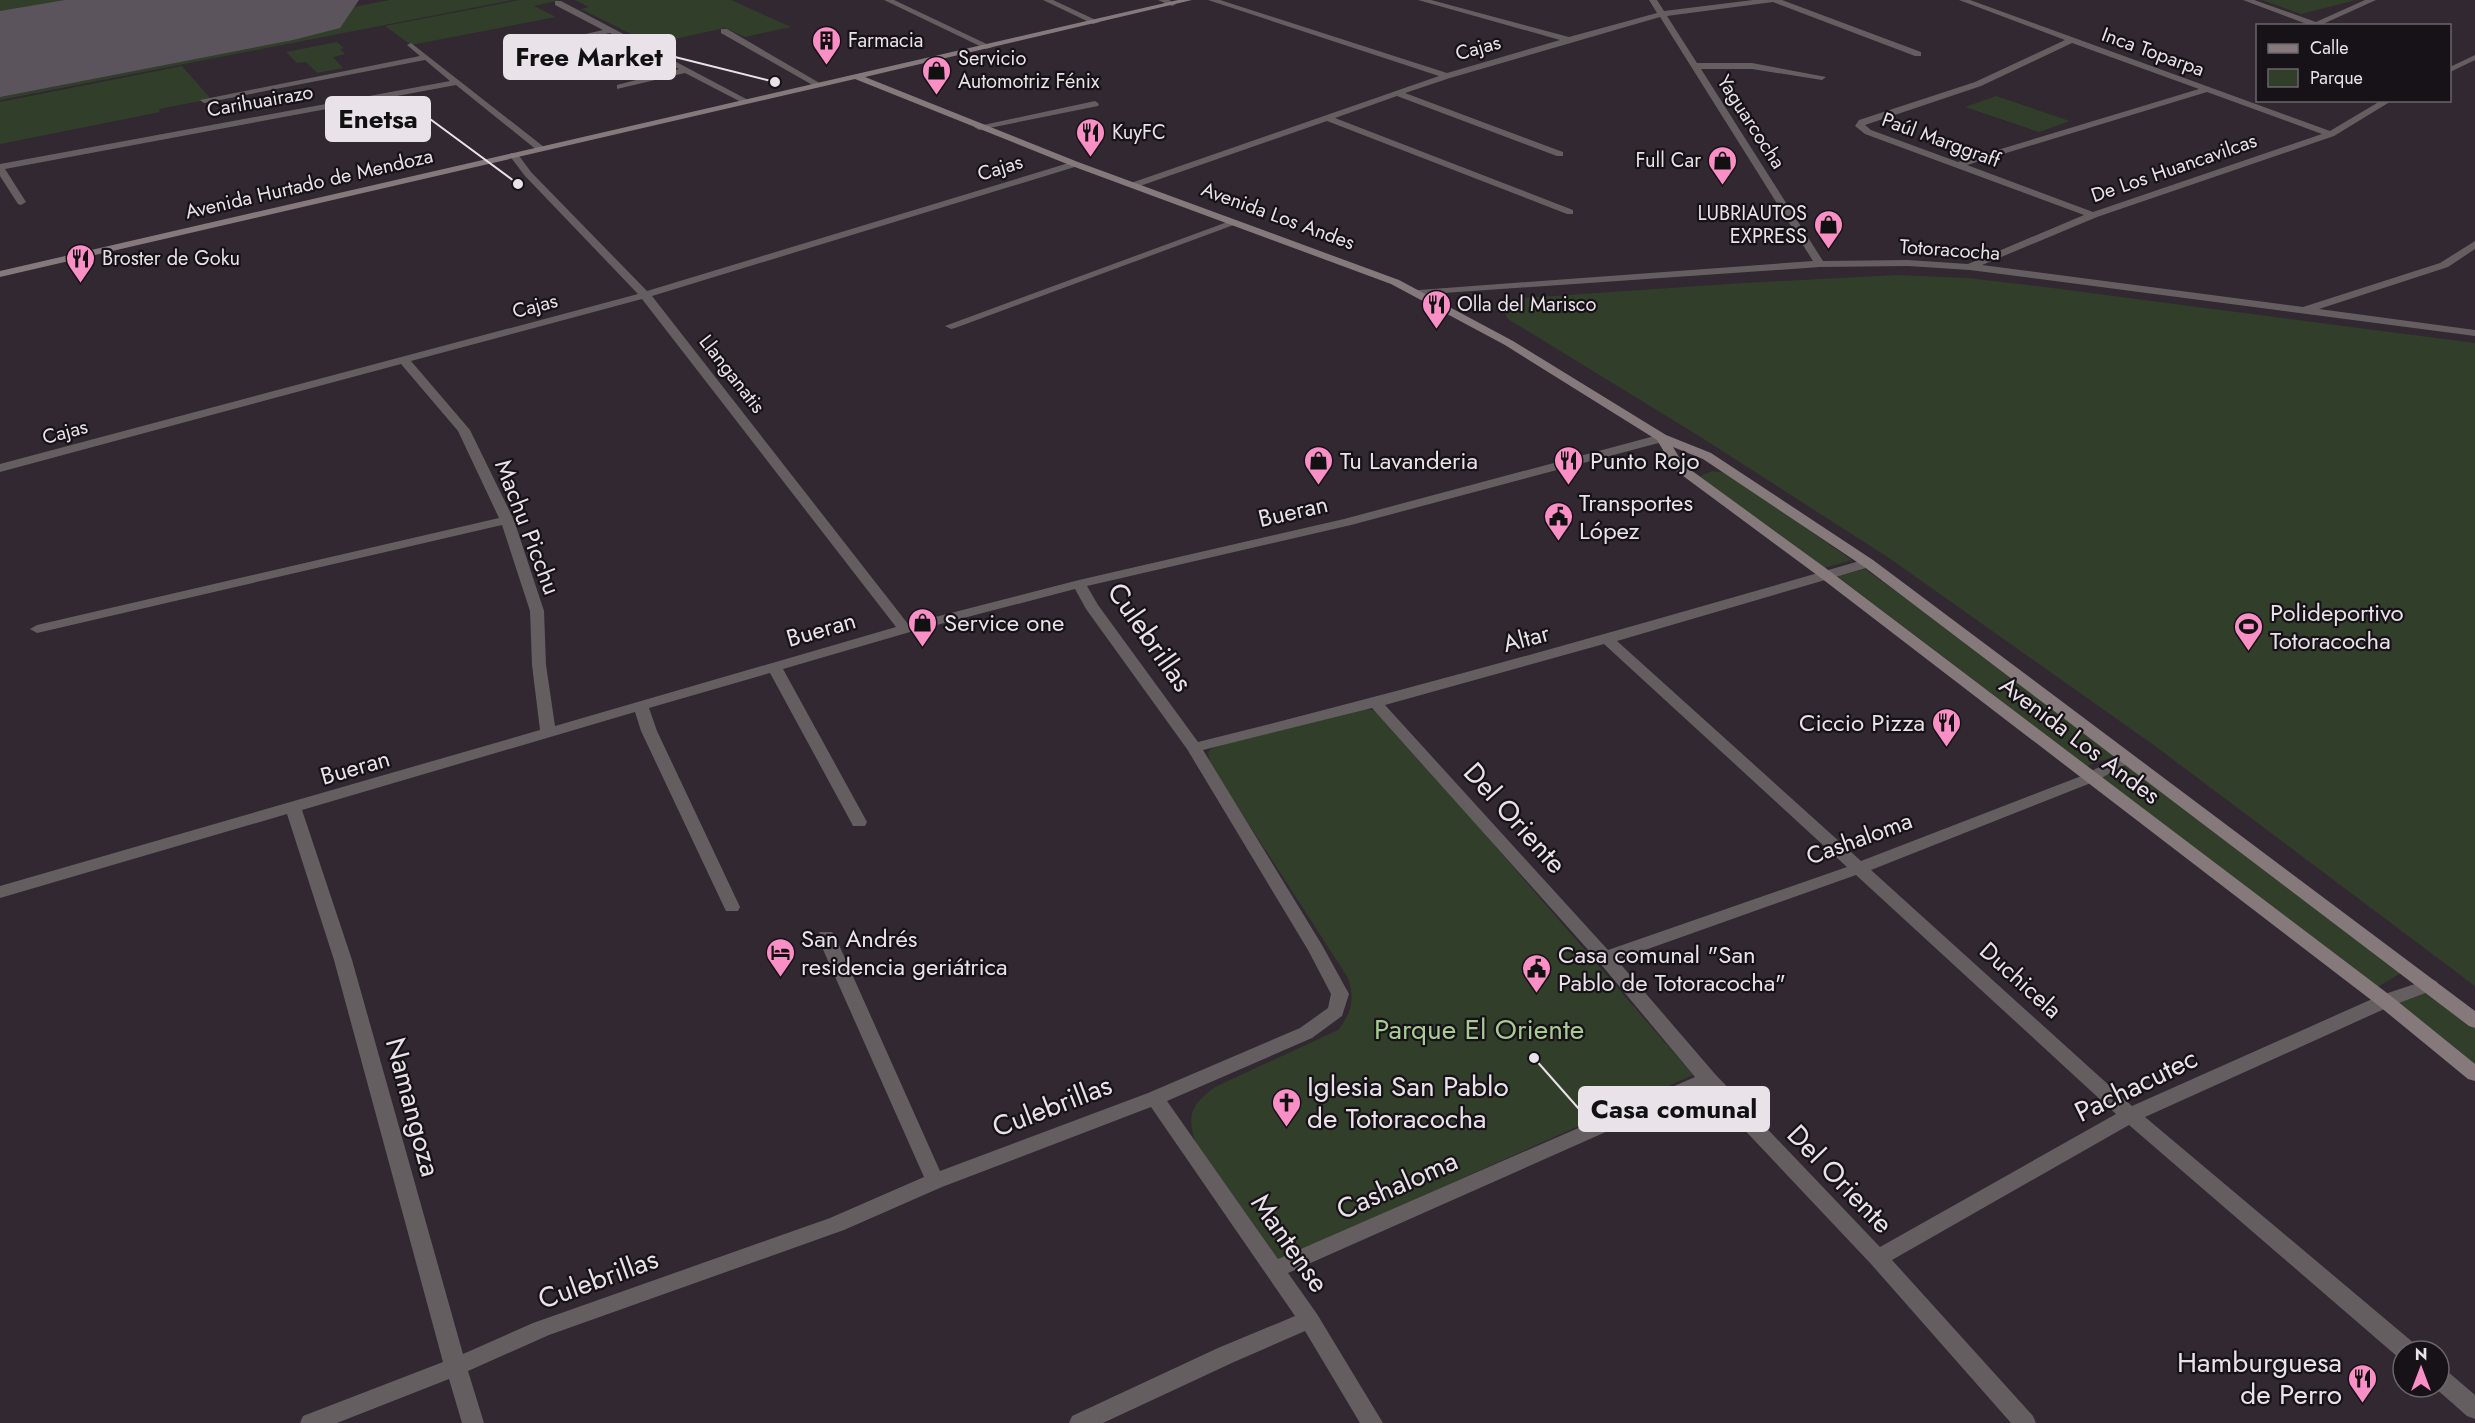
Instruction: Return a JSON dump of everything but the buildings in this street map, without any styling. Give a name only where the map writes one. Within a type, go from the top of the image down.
[{"type":"main road","name":"Avenida Hurtado de Mendoza","points":[[0,274],[1188,0]]},
{"type":"main road","name":"Avenida Los Andes","points":[[857,77],[1075,165],[1395,282],[1509,343],[1662,438],[1707,456],[1733,471],[1868,563],[2475,1021]]},
{"type":"main road","name":"Avenida Los Andes","points":[[1662,438],[1678,467],[1826,575],[2385,1001],[2475,1074]]},
{"type":"street","points":[[888,0],[989,47]]},
{"type":"street","points":[[1047,0],[1096,22]]},
{"type":"street","points":[[1162,0],[1172,4]]},
{"type":"street","points":[[1212,0],[1447,76]]},
{"type":"street","points":[[1422,0],[1569,40]]},
{"type":"street","name":"Yaguarcocha","points":[[1653,0],[1820,264]]},
{"type":"street","points":[[1773,0],[1918,54]]},
{"type":"street","name":"Cajas","points":[[1134,185],[1447,76],[1569,40],[1662,14],[1773,0]]},
{"type":"street","name":"Inca Toparpa","points":[[1964,0],[2331,134]]},
{"type":"street","points":[[2247,0],[2316,24]]},
{"type":"street","points":[[2321,24],[2372,0]]},
{"type":"street","points":[[558,3],[746,101]]},
{"type":"street","points":[[544,46],[609,31]]},
{"type":"street","points":[[724,31],[819,86]]},
{"type":"street","name":"Paúl Marggraff","points":[[2071,40],[1978,84],[1862,122],[1860,126],[1868,132],[2093,215]]},
{"type":"street","points":[[411,45],[541,149]]},
{"type":"street","points":[[578,66],[646,50]]},
{"type":"street","points":[[204,100],[426,57]]},
{"type":"street","points":[[2451,68],[2474,58]]},
{"type":"street","points":[[1694,66],[1752,66],[1822,77]]},
{"type":"street","points":[[620,87],[687,70]]},
{"type":"street","name":"Carihuairazo","points":[[0,168],[458,82]]},
{"type":"street","points":[[1957,165],[2208,89]]},
{"type":"street","points":[[1396,93],[1560,154]]},
{"type":"street","name":"De Los Huancavilcas","points":[[1970,267],[2093,215],[2331,134],[2386,102]]},
{"type":"street","points":[[979,127],[1095,104]]},
{"type":"street","points":[[1325,117],[1570,212]]},
{"type":"street","name":"Llanganatis","points":[[514,155],[528,174],[645,295],[905,629]]},
{"type":"street","name":"Cajas","points":[[0,468],[645,295],[1075,165]]},
{"type":"street","points":[[0,168],[21,202]]},
{"type":"street","points":[[951,326],[1234,223]]},
{"type":"street","points":[[2300,312],[2434,268],[2475,244]]},
{"type":"street","name":"Totoracocha","points":[[1419,293],[1820,264],[1908,263],[1970,267],[2300,312],[2475,333]]},
{"type":"street","name":"Machu Picchu","points":[[404,361],[464,430],[507,520],[537,610],[539,665],[548,734]]},
{"type":"street","name":"Bueran","points":[[0,892],[905,629],[1079,584],[1346,522],[1662,438]]},
{"type":"street","points":[[37,629],[507,520]]},
{"type":"street","name":"Altar","points":[[1194,748],[1375,703],[1607,639],[1868,563]]},
{"type":"street","name":"Culebrillas","points":[[311,1423],[455,1367],[541,1329],[837,1224],[935,1181],[1155,1098],[1306,1033],[1336,1011],[1340,994],[1316,949],[1194,748],[1091,606],[1079,584]]},
{"type":"street","name":"Duchicela","points":[[1607,639],[1857,869],[2130,1115],[2393,1339]]},
{"type":"street","points":[[774,666],[859,822]]},
{"type":"street","name":"Del Oriente","points":[[1375,703],[1605,958],[1708,1079],[1878,1258],[2025,1423]]},
{"type":"street","points":[[641,706],[649,731],[732,907]]},
{"type":"street","name":"Cashaloma","points":[[1605,958],[1857,869],[2090,778],[2127,758]]},
{"type":"street","name":"Namangoza","points":[[293,808],[308,849],[371,1060],[472,1423]]},
{"type":"street","points":[[826,936],[935,1181]]},
{"type":"street","name":"Pachacutec","points":[[1878,1258],[2130,1115],[2385,1001],[2430,985]]},
{"type":"street","name":"Cashaloma","points":[[1274,1270],[1708,1079]]},
{"type":"street","name":"Mantense","points":[[1155,1098],[1309,1320],[1372,1423]]},
{"type":"street","points":[[1080,1423],[1226,1355],[1309,1320]]},
{"type":"street","points":[[2451,1388],[2475,1409]]},
{"type":"green space","points":[[0,0],[182,0],[0,33]]},
{"type":"green space","points":[[390,0],[512,0],[0,100],[0,74]]},
{"type":"green space","points":[[520,0],[560,0],[534,6],[556,17],[411,45],[385,26]]},
{"type":"green space","points":[[575,0],[731,0],[791,27],[745,37],[725,28],[651,44],[581,9],[589,7]]},
{"type":"green space","points":[[2262,0],[2356,0],[2301,14]]},
{"type":"green space","points":[[337,42],[344,48],[340,49],[345,54],[333,57],[343,68],[317,73],[306,62],[297,63],[286,52]]},
{"type":"green space","points":[[182,66],[211,99],[159,109],[160,112],[0,144],[0,102]]},
{"type":"green space","points":[[1996,96],[2070,121],[2039,132],[1965,107]]},
{"type":"green space","name":"Polideportivo Totoracocha","points":[[1897,275],[1968,278],[2037,286],[2475,343],[2475,986],[2155,746],[1889,558],[1699,436],[1508,319],[1500,304],[1510,299]]},
{"type":"green space","points":[[1713,471],[1726,473],[1852,560],[1824,568],[1700,478]]},
{"type":"green space","points":[[1865,569],[2121,754],[2087,766],[1837,576]]},
{"type":"green space","name":"Parque El Oriente","points":[[1364,709],[1373,710],[1387,721],[1693,1075],[1279,1260],[1195,1141],[1191,1123],[1193,1110],[1201,1099],[1215,1087],[1338,1030],[1349,1011],[1352,999],[1348,978],[1210,764],[1208,753],[1211,749],[1222,745]]},
{"type":"green space","points":[[2133,762],[2403,972],[2374,989],[2095,774]]},
{"type":"green space","points":[[2430,985],[2475,1021],[2475,1074],[2385,1001]]},
{"type":"runway","points":[[0,54],[293,0]]},
{"type":"place","name":"Farmacia","points":[[827,66]]},
{"type":"place","name":"Free Market","points":[[775,82]]},
{"type":"place","name":"Servicio Automotriz Fénix","points":[[937,96]]},
{"type":"place","name":"KuyFC","points":[[1091,158]]},
{"type":"place","name":"Enetsa","points":[[518,184]]},
{"type":"place","name":"Full Car","points":[[1722,186]]},
{"type":"place","name":"LUBRIAUTOS EXPRESS","points":[[1828,250]]},
{"type":"place","name":"Broster de Goku","points":[[81,284]]},
{"type":"place","name":"Olla del Marisco","points":[[1436,330]]},
{"type":"place","name":"Tu Lavanderia","points":[[1319,486]]},
{"type":"place","name":"Punto Rojo","points":[[1569,486]]},
{"type":"place","name":"Transportes López","points":[[1558,542]]},
{"type":"place","name":"Service one","points":[[923,648]]},
{"type":"place","name":"Polideportivo Totoracocha","points":[[2249,652]]},
{"type":"place","name":"Ciccio Pizza","points":[[1946,748]]},
{"type":"place","name":"San Andrés residencia geriátrica","points":[[780,978]]},
{"type":"place","name":"Casa comunal \"San Pablo de Totoracocha\"","points":[[1537,994]]},
{"type":"place","name":"Casa comunal","points":[[1534,1058]]},
{"type":"place","name":"Iglesia San Pablo de Totoracocha","points":[[1286,1128]]},
{"type":"place","name":"Hamburguesa de Perro","points":[[2363,1404]]}]
